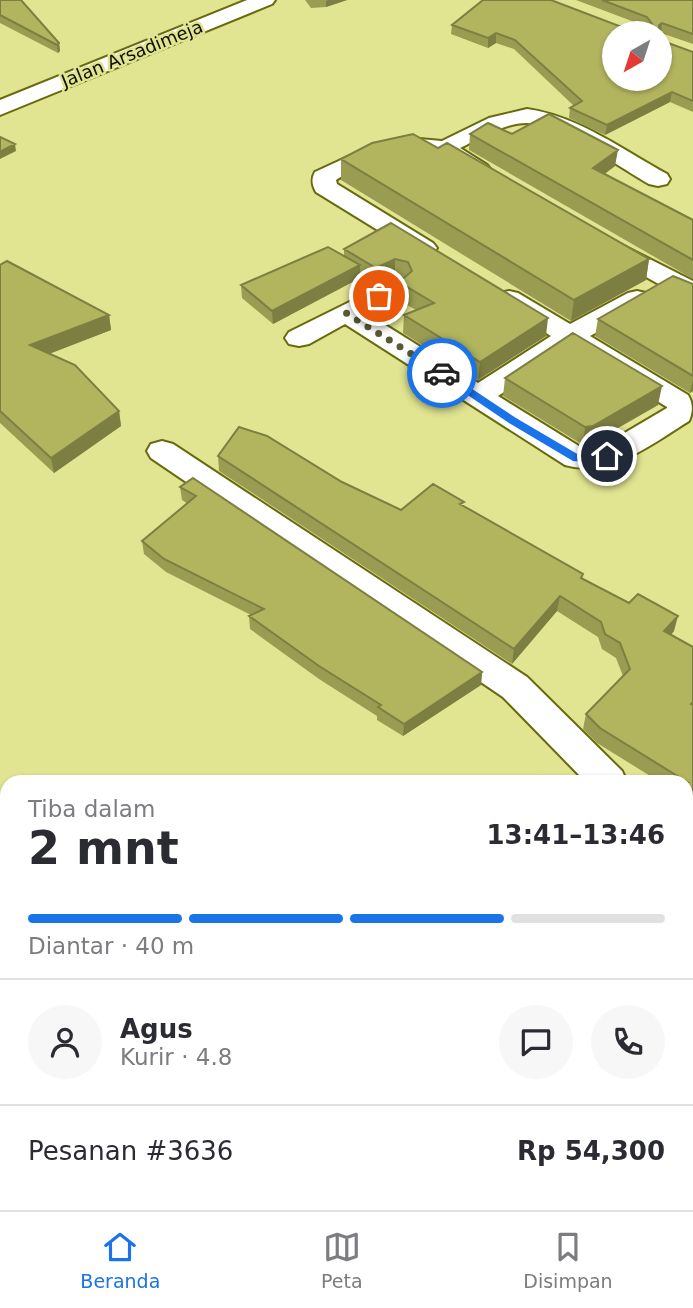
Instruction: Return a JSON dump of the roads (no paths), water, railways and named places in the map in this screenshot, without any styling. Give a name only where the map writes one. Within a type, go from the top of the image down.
[{"type":"street","name":"Jalan Arsadimeja","points":[[0,108],[236,4],[265,0]]},
{"type":"street","points":[[442,148],[492,125],[530,115],[559,125],[658,179]]},
{"type":"street","points":[[441,258],[325,187],[322,179],[348,163],[374,153],[415,144],[442,148],[502,184]]},
{"type":"street","points":[[587,233],[693,292]]},
{"type":"street","points":[[478,396],[569,336],[669,279]]},
{"type":"street","points":[[346,313],[576,458],[592,460],[607,456],[679,414],[682,408],[678,401],[488,286]]},
{"type":"street","points":[[299,338],[396,287]]},
{"type":"street","points":[[162,451],[515,687],[601,775]]}]
